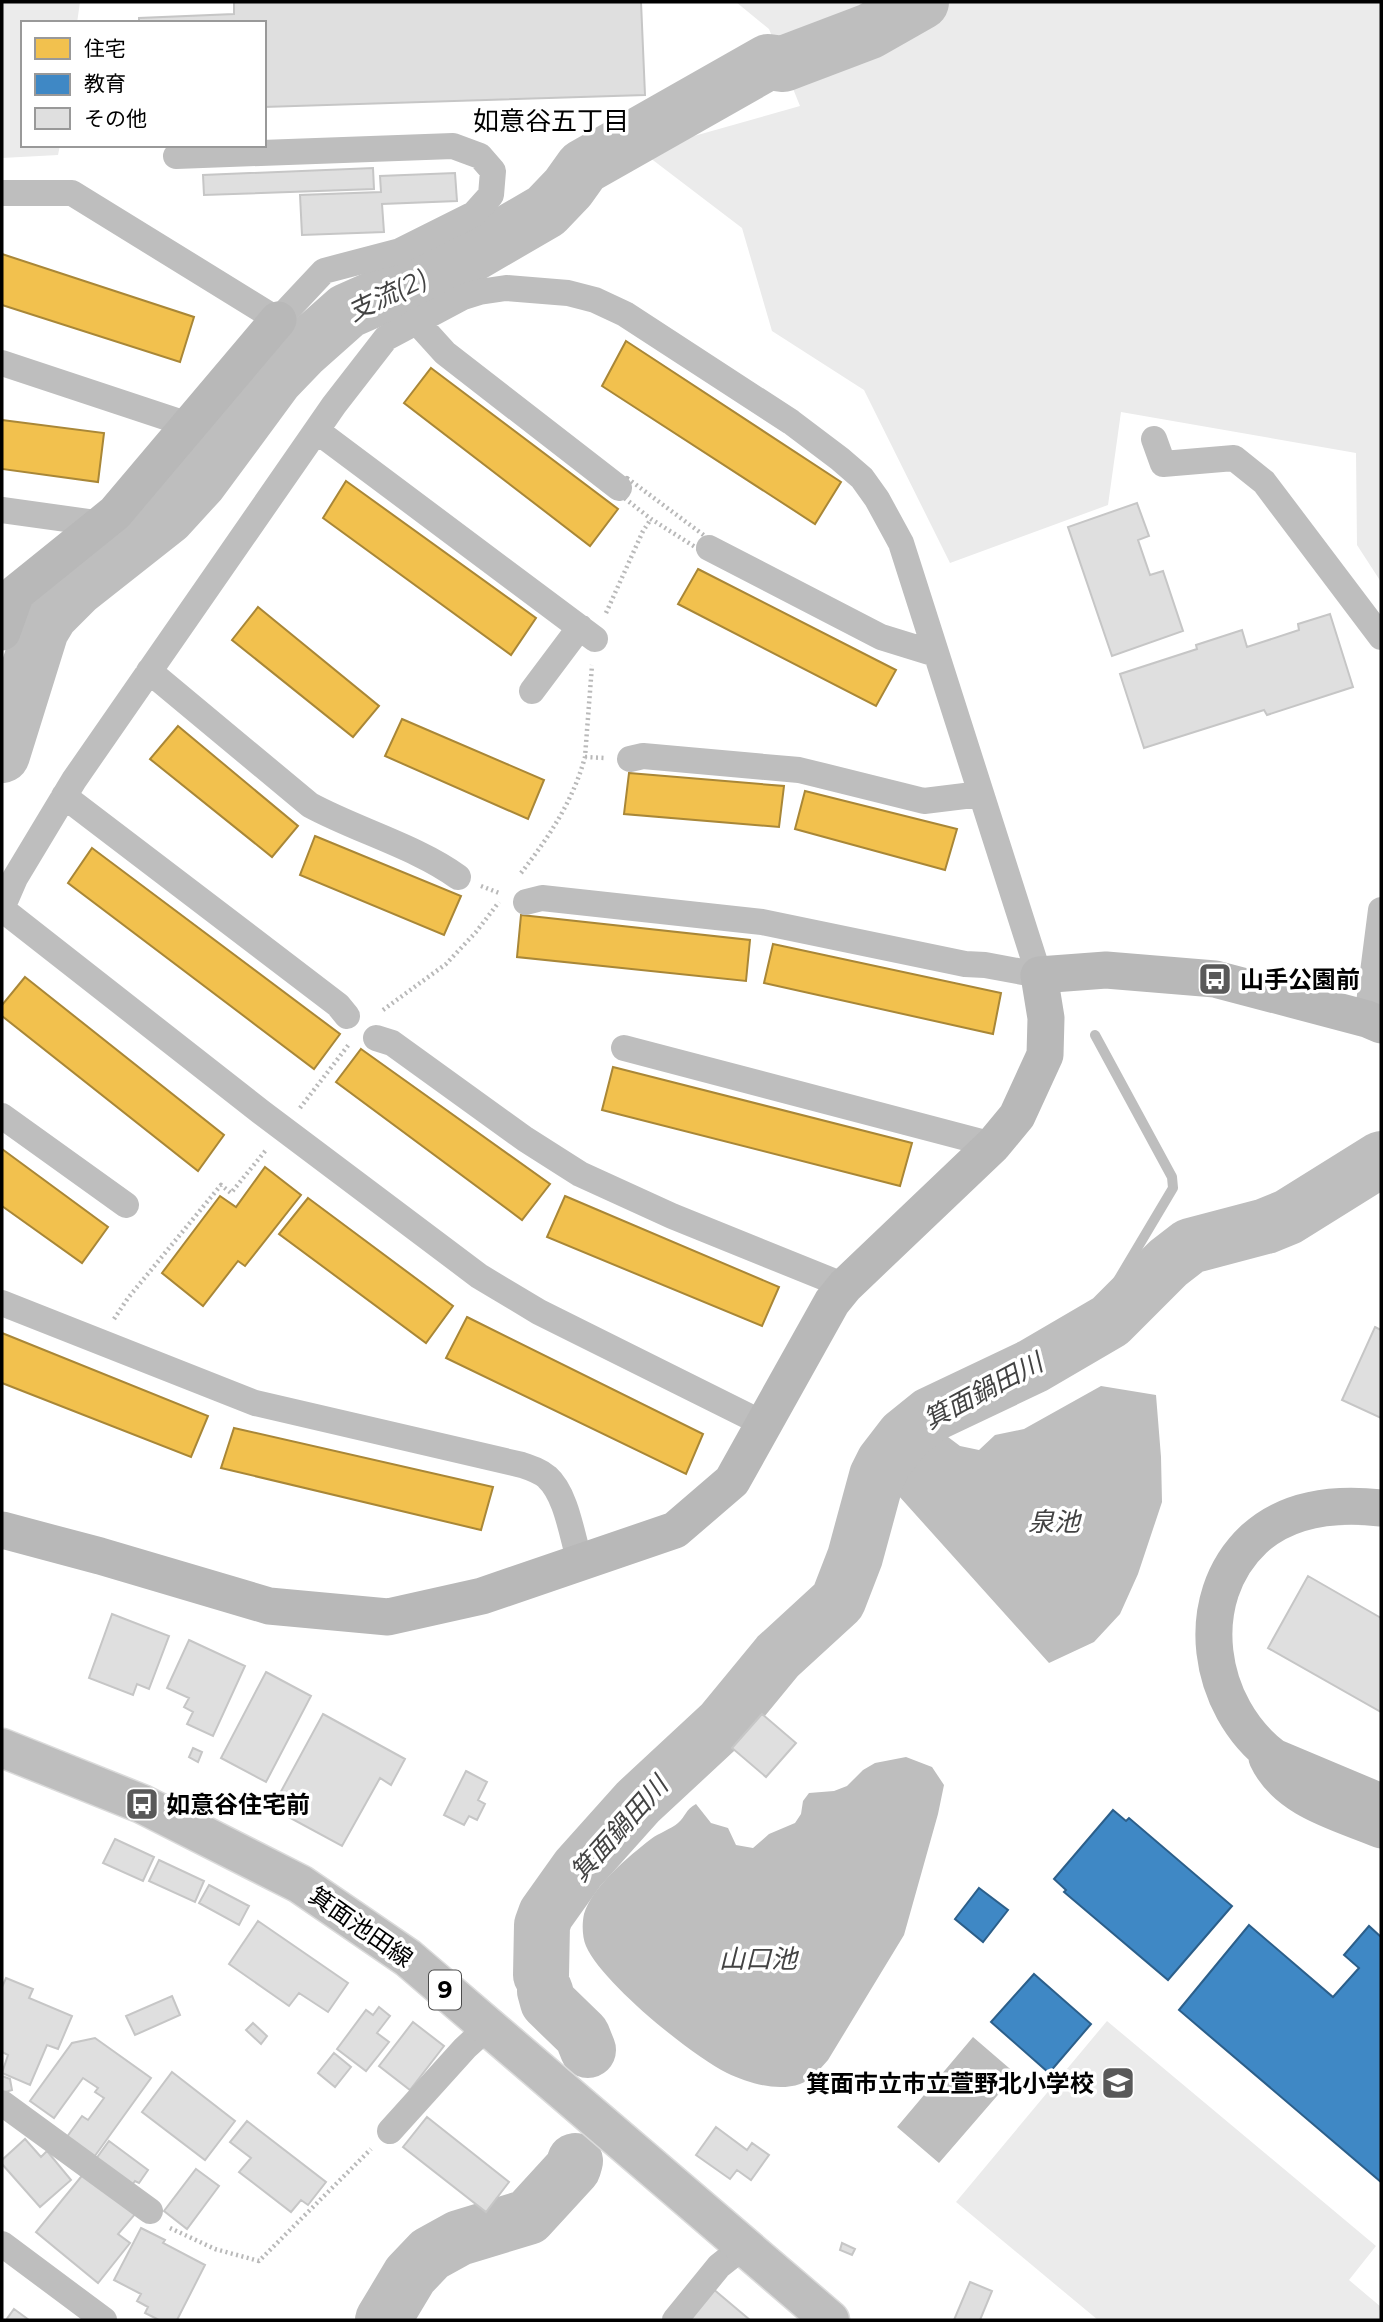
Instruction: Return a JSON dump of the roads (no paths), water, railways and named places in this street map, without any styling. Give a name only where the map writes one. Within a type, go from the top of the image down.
[{"type":"main road","name":"箕面池田線","points":[[2,1748],[142,1804],[300,1884],[408,1958],[830,2320]]},
{"type":"street","points":[[2,632],[16,593],[103,524],[278,320],[324,271],[400,251],[474,214],[491,195],[493,172],[481,156],[453,146],[176,156]]},
{"type":"street","points":[[2,192],[72,193],[278,320]]},
{"type":"street","points":[[2,1530],[269,1606],[388,1617],[482,1596],[675,1530],[732,1481],[764,1424],[832,1302],[845,1286],[993,1145],[1017,1116],[1045,1055],[1046,1018],[1039,975],[895,529],[877,499],[862,478],[791,422],[625,314],[582,296],[506,288],[463,297],[386,338],[334,405],[64,796],[15,878],[2,908],[283,1129],[479,1276],[525,1304],[764,1424]]},
{"type":"street","points":[[416,321],[445,353],[619,488]]},
{"type":"street","points":[[2,363],[189,425]]},
{"type":"street","points":[[317,431],[588,633],[533,691]]},
{"type":"street","points":[[1154,439],[1163,464],[1234,458],[1264,482],[1381,637]]},
{"type":"street","points":[[2,510],[103,524]]},
{"type":"street","points":[[709,548],[881,637],[936,654]]},
{"type":"street","points":[[149,671],[310,806],[442,865],[458,877]]},
{"type":"street","points":[[630,759],[643,757],[799,770],[925,801],[981,794]]},
{"type":"street","points":[[64,796],[364,1025],[525,1139],[580,1174],[672,1216],[845,1286]]},
{"type":"street","points":[[515,898],[542,898],[762,922],[965,964],[1039,975],[1106,970],[1215,979],[1374,1022],[1381,910]]},
{"type":"street","points":[[624,1048],[993,1145]]},
{"type":"street","points":[[2,1116],[126,1205]]},
{"type":"street","points":[[2,1303],[255,1403],[538,1471],[548,1478],[562,1498],[580,1562]]},
{"type":"street","points":[[1381,1508],[1334,1505],[1301,1513],[1276,1524],[1255,1538],[1232,1567],[1221,1591],[1214,1617],[1213,1647],[1227,1697],[1261,1747],[1270,1766],[1303,1798],[1381,1830]]},
{"type":"street","points":[[1261,1747],[1274,1757],[1381,1802]]},
{"type":"street","points":[[390,2132],[488,2026]]},
{"type":"street","points":[[4,2109],[150,2211]]},
{"type":"street","points":[[2,2244],[104,2320]]},
{"type":"street","points":[[675,2320],[719,2266],[743,2247]]},
{"type":"water","name":"泉池","points":[[1101,1386],[1156,1395],[1162,1502],[1138,1574],[1120,1614],[1094,1642],[1049,1663],[898,1495],[916,1455],[940,1431],[960,1446],[979,1450],[995,1435],[1024,1429]]},
{"type":"water","name":"山口池","points":[[906,1757],[932,1767],[944,1785],[904,1935],[828,2060],[808,2080],[791,2086],[772,2087],[727,2073],[692,2051],[649,2017],[595,1961],[586,1946],[583,1934],[584,1914],[588,1904],[622,1863],[651,1839],[678,1823],[692,1806],[696,1804],[711,1823],[728,1828],[736,1845],[753,1848],[769,1834],[795,1823],[809,1793],[834,1791],[847,1786],[863,1770],[875,1763]]},
{"type":"water","points":[[973,2037],[1016,2074],[939,2163],[897,2127]]},
{"type":"waterway","name":"支流(2)","points":[[2,755],[41,630],[50,615],[77,588],[167,517],[200,481],[276,378],[347,311],[460,261],[546,211],[583,167],[768,62],[783,64],[870,31],[921,2]]},
{"type":"waterway","points":[[1091,1332],[1101,1309],[1173,1188],[1172,1177],[1095,1035]]},
{"type":"waterway","name":"箕面鍋田川","points":[[541,1975],[542,1925],[546,1914],[578,1869],[638,1802],[722,1724],[778,1656],[838,1601],[855,1557],[877,1476],[904,1436],[930,1415],[1033,1366],[1110,1321],[1168,1263],[1190,1246],[1266,1226],[1288,1217],[1381,1159]]},
{"type":"waterway","name":"箕面鍋田川","points":[[545,1991],[548,2002],[582,2035],[588,2050]]},
{"type":"waterway","name":"箕面鍋田川","points":[[383,2320],[410,2275],[430,2254],[459,2238],[528,2217],[573,2168],[575,2161]]},
{"type":"place","name":"山手公園前","points":[[1215,979]]},
{"type":"place","name":"如意谷住宅前","points":[[142,1804]]},
{"type":"place","name":"箕面市立市立萱野北小学校","points":[[1118,2083]]},
{"type":"district","name":"如意谷五丁目","points":[[551,121]]}]
